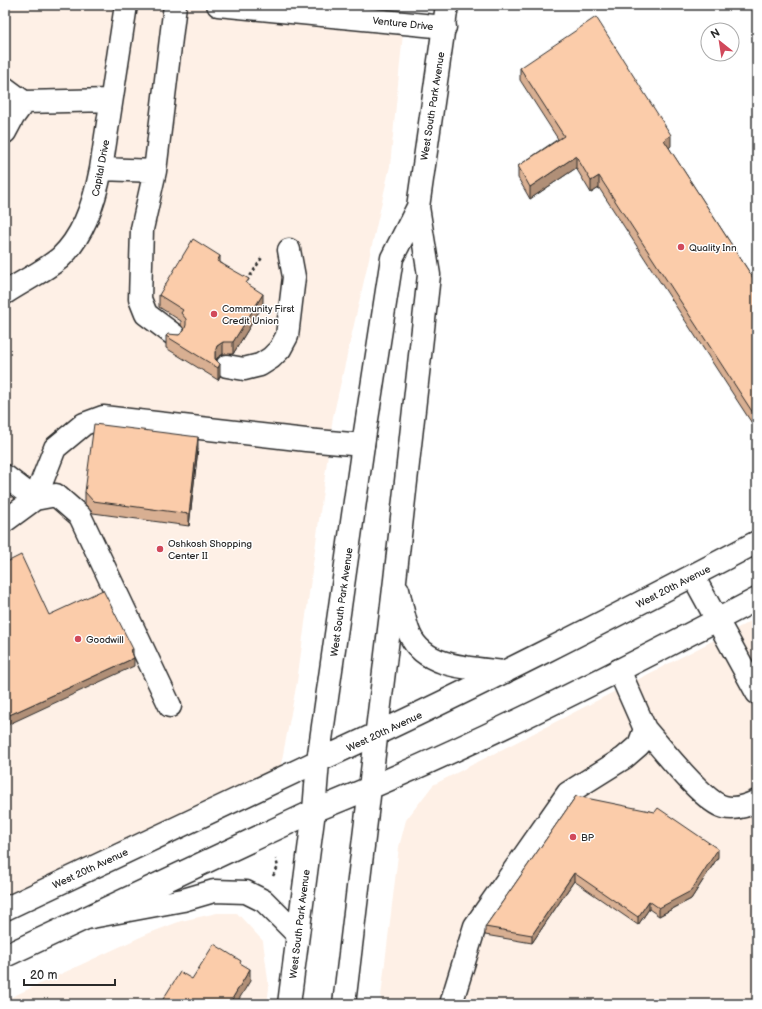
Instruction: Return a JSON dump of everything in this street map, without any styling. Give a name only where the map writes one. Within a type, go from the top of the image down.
[{"type":"main road","name":"Capital Drive","points":[[5,293],[61,257],[72,242],[88,214],[96,192],[101,169],[126,5]]},
{"type":"main road","points":[[174,335],[146,314],[140,300],[142,229],[155,172],[175,5]]},
{"type":"main road","name":"Venture Drive","points":[[218,5],[445,28]]},
{"type":"main road","name":"West South Park Avenue","points":[[344,1004],[375,735],[395,580],[429,275],[418,207],[445,28],[447,5]]},
{"type":"main road","points":[[5,88],[15,104],[13,117],[5,132]]},
{"type":"main road","points":[[15,104],[111,100]]},
{"type":"main road","points":[[101,169],[155,172]]},
{"type":"main road","name":"West South Park Avenue","points":[[289,1004],[314,811],[318,761],[363,445],[392,258],[418,207]]},
{"type":"main road","points":[[227,366],[244,369],[260,365],[271,358],[280,349],[287,336],[294,278],[289,250]]},
{"type":"main road","points":[[35,499],[55,448],[84,424],[103,418],[363,445]]},
{"type":"main road","points":[[5,476],[35,499]]},
{"type":"main road","points":[[5,521],[35,499],[56,495],[80,516],[170,706]]},
{"type":"main road","name":"West 20th Avenue","points":[[5,909],[375,735],[505,672],[757,542]]},
{"type":"main road","points":[[693,576],[757,693]]},
{"type":"main road","points":[[395,580],[410,636],[421,650],[435,659],[454,666],[505,672]]},
{"type":"main road","points":[[5,956],[314,811],[370,788],[561,700],[757,599]]},
{"type":"main road","points":[[619,670],[645,729],[704,796],[724,807],[744,808],[757,801]]},
{"type":"main road","points":[[451,1004],[476,926],[568,793],[624,758],[639,745],[645,729]]},
{"type":"main road","points":[[86,918],[183,900],[214,891],[246,892],[264,901],[298,934]]},
{"type":"path","points":[[243,288],[264,254]]},
{"type":"path","points":[[272,878],[278,867],[276,857]]},
{"type":"shaded area","name":"Oshkosh Shopping Center II","points":[[5,5],[218,5],[404,23],[390,166],[333,417],[297,682],[278,780],[5,909]]},
{"type":"shaded area","points":[[757,618],[757,1004],[380,1004],[399,847],[406,820],[433,785]]},
{"type":"shaded area","points":[[217,913],[237,913],[263,941],[269,988],[267,1004],[5,1004],[5,1000],[147,934],[181,921]]},
{"type":"building","name":"Quality Inn","points":[[596,17],[671,135],[664,140],[757,284],[757,419],[599,176],[591,181],[576,156],[530,187],[518,166],[564,136],[520,68]]},
{"type":"building","name":"Community First Credit Union","points":[[193,239],[220,256],[217,261],[249,279],[246,283],[263,294],[233,342],[223,342],[217,346],[215,359],[220,364],[218,368],[166,336],[168,334],[179,335],[184,331],[186,319],[181,313],[183,310],[159,295]]},
{"type":"building","points":[[94,424],[198,437],[189,514],[93,501],[85,492]]},
{"type":"building","name":"Goodwill","points":[[21,555],[49,615],[103,590],[133,649],[131,650],[134,658],[5,717],[5,563]]},
{"type":"building","points":[[576,796],[655,812],[658,808],[718,849],[691,891],[659,908],[649,901],[638,917],[574,873],[532,935],[485,927]]},
{"type":"building","points":[[214,944],[241,961],[240,963],[250,969],[229,1004],[160,1004],[180,972],[192,979]]},
{"type":"place","name":"Quality Inn","points":[[681,247]]},
{"type":"place","name":"Community First Credit Union","points":[[214,314]]},
{"type":"place","name":"Oshkosh Shopping Center II","points":[[160,549]]},
{"type":"place","name":"Goodwill","points":[[78,639]]},
{"type":"place","name":"BP","points":[[573,837]]}]
